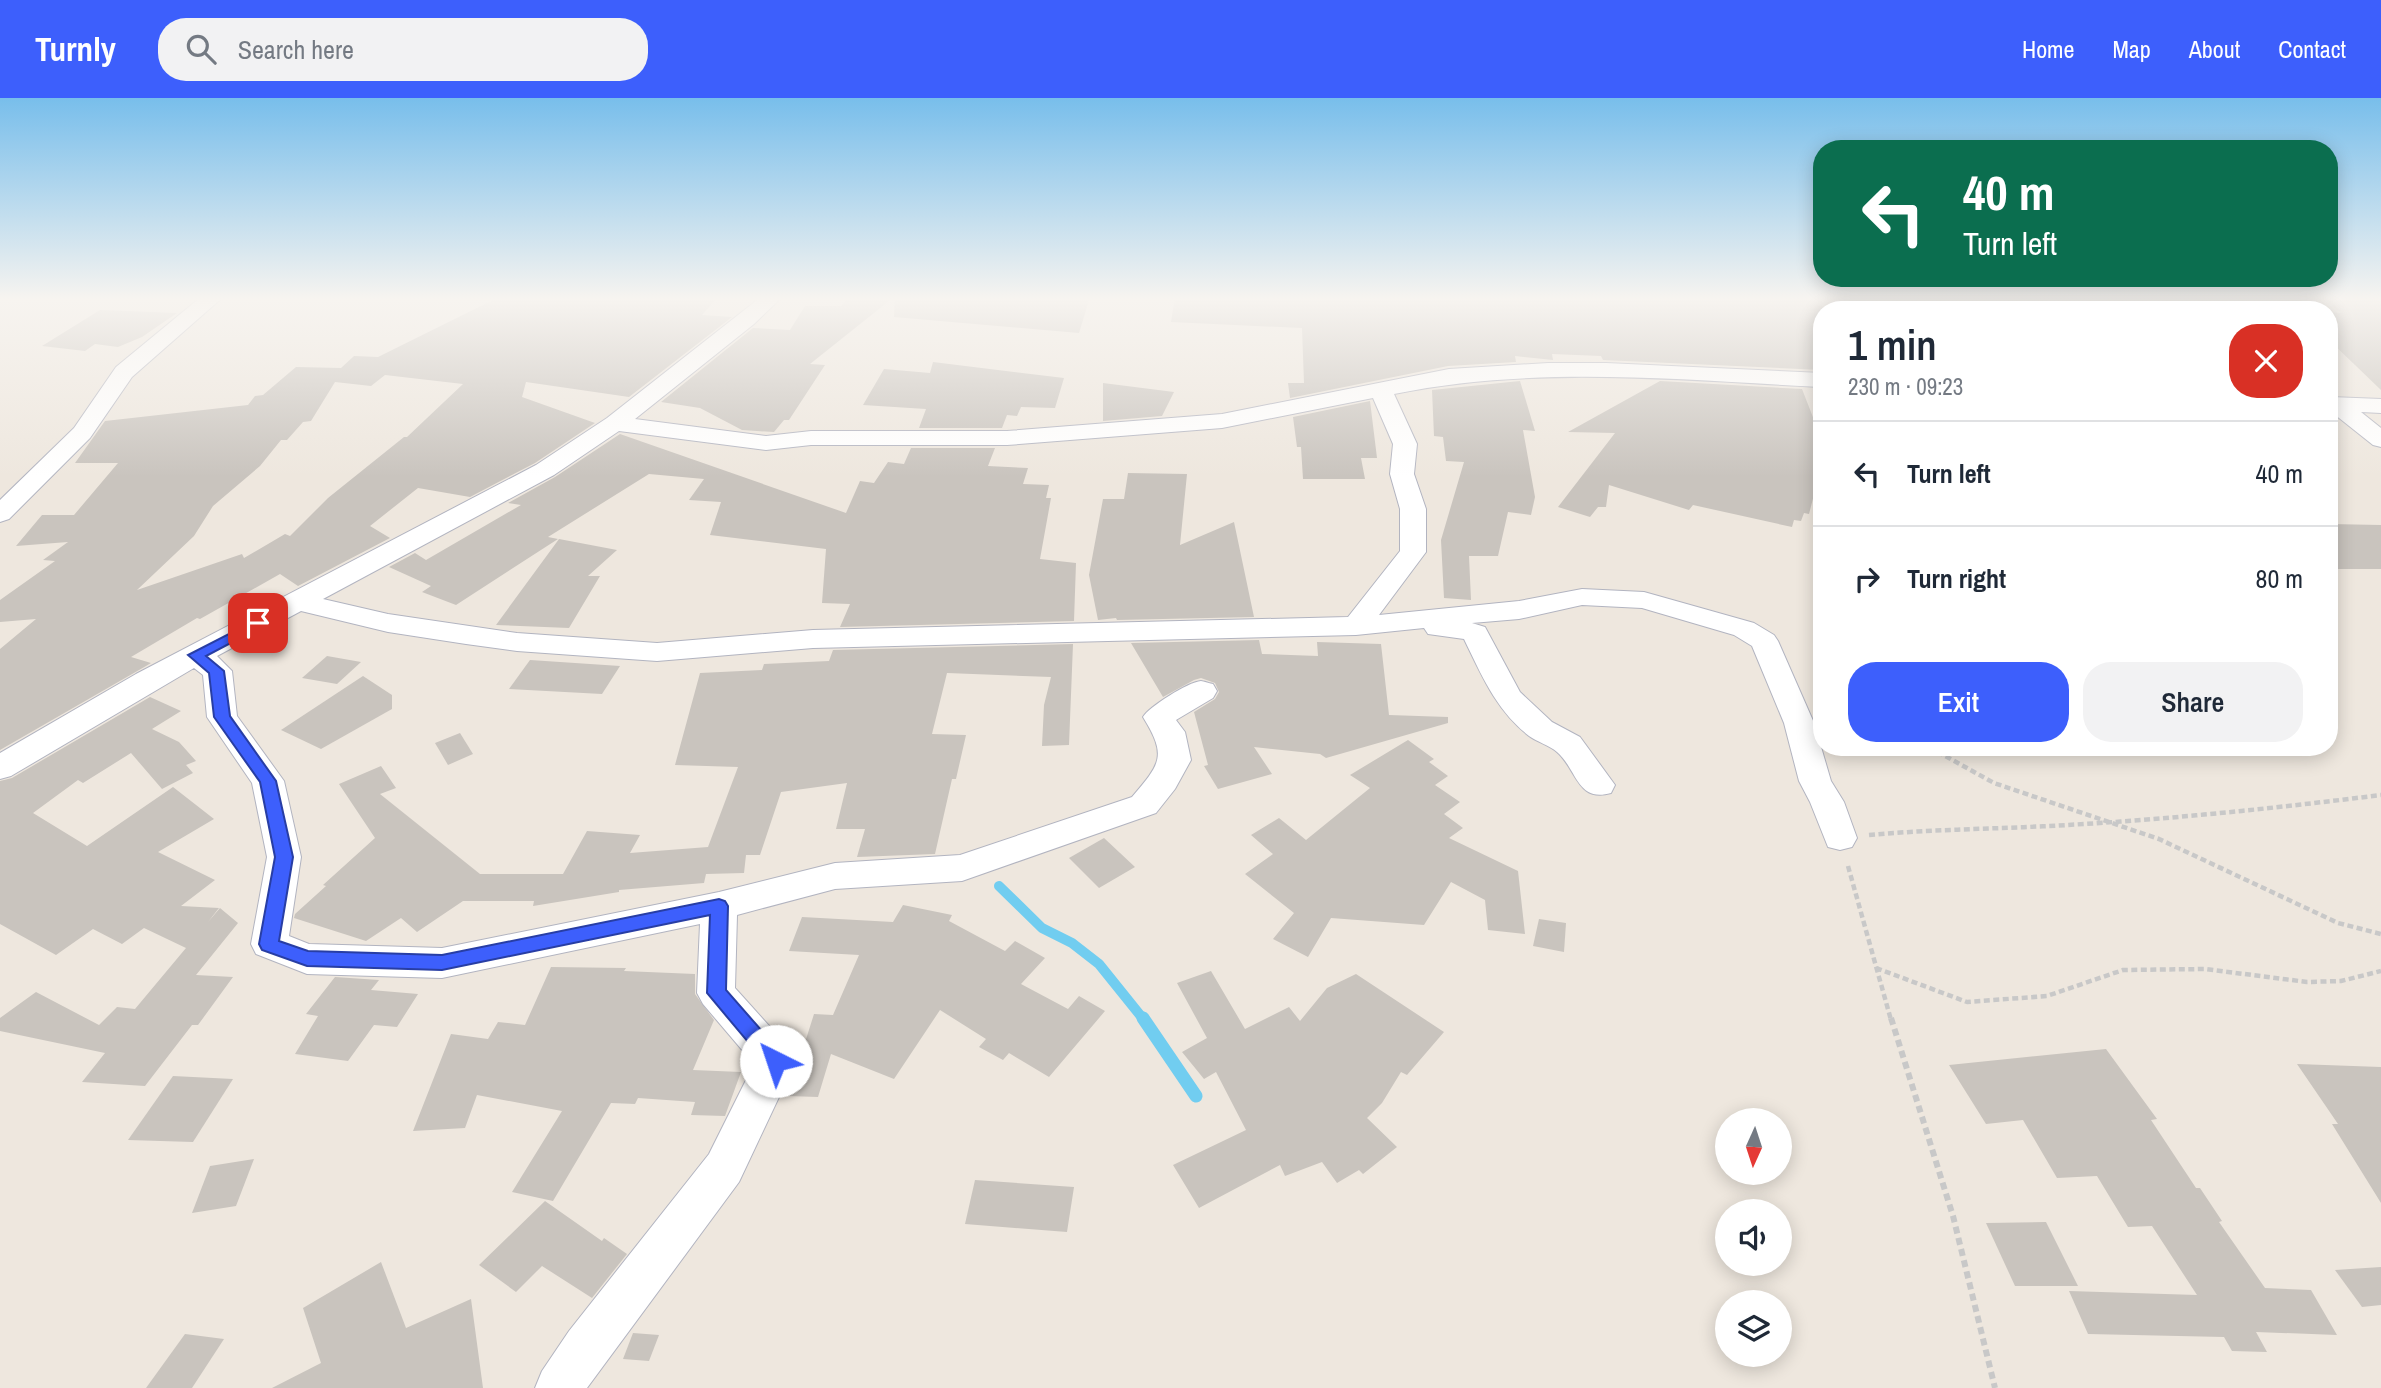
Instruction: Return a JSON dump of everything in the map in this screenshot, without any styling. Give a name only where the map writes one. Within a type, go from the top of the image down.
[{"type":"street","points":[[0,514],[82,433],[124,372],[141,357]]},
{"type":"street","points":[[0,768],[196,655],[545,470],[615,423],[700,357]]},
{"type":"street","points":[[615,423],[766,443],[811,438],[1007,438],[1121,432],[1222,421],[1449,376],[1548,370],[1606,370],[1813,380]]},
{"type":"street","points":[[1356,626],[1413,552],[1413,509],[1402,474],[1405,444],[1380,388]]},
{"type":"street","points":[[2338,404],[2381,406]]},
{"type":"street","points":[[2338,407],[2381,440]]},
{"type":"street","points":[[1356,626],[1519,610],[1582,597],[1644,600],[1744,629],[1764,641],[1776,666],[1799,723],[1815,781],[1827,802],[1840,838]]},
{"type":"street","points":[[300,602],[388,623],[466,635],[517,642],[657,652],[813,639],[1356,626],[1455,628],[1475,633],[1508,698],[1541,729],[1569,745],[1599,785]]},
{"type":"street","points":[[196,655],[217,671],[222,717],[268,781],[284,857],[269,944],[307,959],[442,963],[719,906],[835,876],[962,869],[1063,831],[1144,806],[1164,782],[1175,760],[1169,732],[1158,717],[1202,691]]},
{"type":"street","points":[[559,1388],[724,1168],[776,1061],[716,993],[719,906]]},
{"type":"path","points":[[1945,756],[1994,783],[2159,839],[2247,883],[2338,923],[2381,934]]},
{"type":"path","points":[[1995,1388],[1953,1216],[1875,968],[1840,838],[1920,830],[2104,822],[2258,810],[2381,795]]},
{"type":"path","points":[[1875,968],[1967,1002],[2047,996],[2123,970],[2205,969],[2308,982],[2341,981],[2381,971]]},
{"type":"building","points":[[353,357],[680,357],[629,397],[526,382],[522,397],[595,423],[535,463],[470,497],[418,488],[370,526],[390,538],[298,586],[280,574],[200,619],[197,618],[131,657],[151,663],[0,750],[0,649],[36,619],[0,622],[0,600],[55,561],[43,560],[68,542],[16,546],[42,515],[74,515],[118,463],[75,463],[105,421],[248,405],[255,396],[263,395],[296,367],[341,368]],"holes":[[[385,375],[463,384],[407,437],[328,498],[290,536],[285,534],[244,558],[242,554],[137,590],[194,536],[213,506],[260,466],[281,440],[287,440],[303,422],[311,421],[335,382],[371,386]]]},
{"type":"building","points":[[717,357],[819,357],[810,364],[825,365],[789,420],[784,420],[774,432],[742,430],[700,408],[661,402]]},
{"type":"building","points":[[1303,357],[1515,357],[1516,362],[1448,366],[1290,398],[1288,383],[1304,383]]},
{"type":"building","points":[[1526,357],[1553,357],[1553,360]]},
{"type":"building","points":[[1602,357],[1813,357],[1813,370],[1603,360]]},
{"type":"building","points":[[2347,357],[2381,357],[2381,390]]},
{"type":"building","points":[[933,362],[1064,378],[1055,408],[1021,407],[1017,416],[1007,415],[1002,428],[919,428],[926,409],[863,405],[884,369],[930,373]]},
{"type":"building","points":[[1520,381],[1535,431],[1523,430],[1535,497],[1531,515],[1508,512],[1498,556],[1469,556],[1471,600],[1444,598],[1441,540],[1464,462],[1446,461],[1443,437],[1434,436],[1432,390]]},
{"type":"building","points":[[1660,381],[1802,389],[1813,417],[1813,499],[1809,514],[1804,513],[1801,521],[1794,520],[1792,527],[1693,505],[1689,510],[1609,485],[1606,507],[1598,507],[1590,517],[1558,507],[1615,433],[1568,432]]},
{"type":"building","points":[[1103,383],[1174,392],[1162,416],[1103,421]]},
{"type":"building","points":[[1370,401],[1377,458],[1361,458],[1365,479],[1303,479],[1301,447],[1297,447],[1293,417]]},
{"type":"building","points":[[620,434],[846,513],[860,481],[874,483],[888,462],[904,464],[911,448],[995,448],[988,466],[1028,468],[1023,484],[1049,485],[1046,498],[1051,498],[1040,559],[1076,563],[1074,621],[840,627],[850,604],[822,603],[826,549],[710,535],[721,502],[689,500],[704,479],[649,474],[548,537],[558,539],[456,605],[422,592],[431,586],[389,567],[415,553],[426,560],[521,505],[508,503],[555,477]]},
{"type":"building","points":[[1128,473],[1187,474],[1180,545],[1234,522],[1254,617],[1098,620],[1089,575],[1103,499],[1124,499]]},
{"type":"building","points":[[2338,524],[2381,525],[2381,569],[2338,569]]},
{"type":"building","points":[[559,539],[617,550],[588,576],[600,576],[569,628],[496,625]]},
{"type":"building","points":[[1259,640],[1262,654],[1318,656],[1317,642],[1381,644],[1389,715],[1448,717],[1448,723],[1326,758],[1320,754],[1254,747],[1272,774],[1218,789],[1204,766],[1208,765],[1194,712],[1215,699],[1219,692],[1215,683],[1201,678],[1163,697],[1131,643]]},
{"type":"building","points":[[1073,644],[1069,745],[1042,746],[1044,705],[1051,677],[947,673],[932,734],[966,735],[956,779],[952,779],[935,854],[857,857],[865,829],[836,829],[847,783],[781,792],[760,855],[746,855],[744,873],[706,874],[704,883],[619,890],[533,906],[534,901],[463,901],[417,932],[401,918],[366,941],[294,918],[295,914],[326,886],[323,885],[375,838],[339,784],[381,766],[396,788],[380,794],[480,874],[563,874],[587,831],[640,835],[630,853],[708,847],[738,767],[675,765],[700,673],[762,670],[764,664],[829,661],[833,650]]},
{"type":"building","points":[[327,656],[361,662],[337,684],[302,678]]},
{"type":"building","points":[[530,660],[620,666],[602,694],[509,689]]},
{"type":"building","points":[[363,676],[392,695],[392,709],[321,749],[281,730]]},
{"type":"building","points":[[150,697],[181,711],[152,729],[179,742],[196,761],[186,765],[193,773],[162,789],[131,753],[83,783],[78,780],[33,813],[87,846],[173,787],[214,819],[158,852],[215,880],[181,906],[219,908],[208,922],[220,908],[238,923],[196,975],[233,977],[198,1025],[192,1025],[145,1086],[82,1082],[105,1053],[0,1031],[0,1018],[36,992],[99,1025],[117,1007],[135,1009],[186,948],[144,928],[122,944],[93,929],[56,955],[0,924],[0,781],[12,778]]},
{"type":"building","points":[[460,733],[473,754],[448,765],[435,743]]},
{"type":"building","points":[[1408,740],[1434,759],[1429,762],[1448,776],[1435,785],[1460,802],[1444,814],[1463,828],[1449,838],[1518,871],[1525,934],[1488,930],[1485,900],[1451,882],[1424,925],[1331,918],[1308,957],[1273,939],[1294,913],[1245,874],[1273,854],[1251,835],[1279,818],[1306,840],[1370,788],[1350,775]]},
{"type":"building","points":[[1104,838],[1135,867],[1099,888],[1069,858]]},
{"type":"building","points":[[903,905],[952,915],[949,921],[1005,951],[1015,941],[1045,958],[1021,984],[1068,1009],[1079,996],[1105,1011],[1049,1077],[1009,1053],[1003,1060],[979,1047],[986,1039],[940,1010],[894,1079],[831,1054],[818,1097],[788,1096],[814,1014],[833,1015],[859,955],[789,951],[802,917],[893,922]]},
{"type":"building","points":[[1539,919],[1566,923],[1564,952],[1533,946]]},
{"type":"building","points":[[551,967],[626,968],[624,971],[695,974],[695,994],[714,1020],[693,1070],[741,1072],[725,1116],[691,1115],[695,1102],[638,1098],[635,1104],[611,1103],[553,1201],[512,1192],[562,1111],[477,1095],[465,1128],[413,1131],[451,1034],[488,1039],[498,1022],[525,1025]]},
{"type":"building","points":[[1211,971],[1245,1029],[1289,1007],[1300,1021],[1327,988],[1356,974],[1444,1032],[1407,1075],[1401,1072],[1382,1103],[1367,1118],[1397,1147],[1363,1174],[1359,1170],[1337,1183],[1322,1162],[1285,1176],[1280,1165],[1199,1208],[1173,1165],[1246,1130],[1216,1072],[1204,1079],[1182,1052],[1207,1038],[1177,983]]},
{"type":"building","points":[[335,977],[379,980],[371,990],[418,994],[397,1027],[374,1025],[348,1061],[295,1054],[318,1016],[306,1014]]},
{"type":"building","points":[[2106,1049],[2157,1119],[2151,1120],[2196,1188],[2200,1188],[2222,1221],[2219,1222],[2265,1288],[2311,1290],[2337,1335],[2256,1332],[2267,1352],[2232,1351],[2224,1337],[2088,1334],[2069,1291],[2197,1295],[2152,1226],[2128,1227],[2097,1176],[2057,1178],[2023,1120],[1986,1124],[1949,1065]]},
{"type":"building","points":[[2297,1064],[2381,1067],[2381,1203],[2332,1124],[2338,1124]]},
{"type":"building","points":[[173,1076],[233,1079],[193,1142],[128,1140]]},
{"type":"building","points":[[254,1159],[236,1206],[192,1213],[210,1166]]},
{"type":"building","points":[[975,1180],[1074,1187],[1067,1232],[965,1224]]},
{"type":"building","points":[[545,1201],[602,1241],[604,1238],[627,1254],[592,1298],[542,1266],[516,1292],[479,1265]]},
{"type":"building","points":[[2046,1222],[2078,1286],[2015,1286],[1986,1223]]},
{"type":"building","points":[[381,1262],[406,1328],[471,1299],[483,1388],[272,1388],[321,1363],[303,1308]]},
{"type":"building","points":[[2381,1267],[2381,1305],[2362,1307],[2335,1270]]},
{"type":"building","points":[[633,1333],[659,1335],[649,1361],[623,1359]]},
{"type":"building","points":[[185,1334],[224,1339],[192,1388],[146,1388]]},
{"type":"waterway","points":[[999,886],[1042,928],[1072,943],[1099,964],[1144,1020]]},
{"type":"waterway","points":[[1143,1018],[1196,1096]]},
{"type":"route","points":[[258,623],[196,655],[217,671],[222,717],[268,781],[284,857],[269,944],[307,959],[442,963],[719,906],[716,993],[776,1061]]}]
